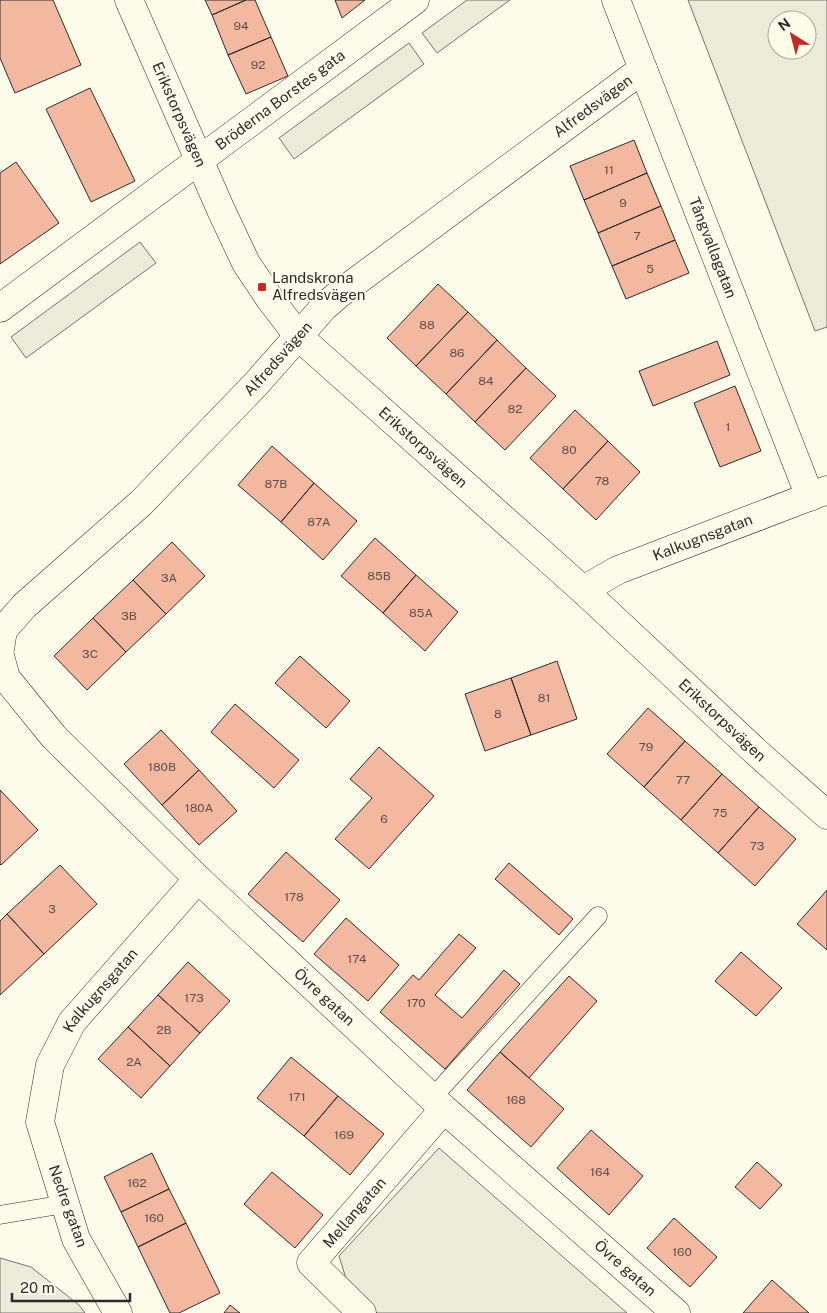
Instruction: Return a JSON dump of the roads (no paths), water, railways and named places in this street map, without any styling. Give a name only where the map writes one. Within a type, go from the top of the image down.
[{"type":"street","name":"Erikstorpsvägen","points":[[129,0],[246,263],[298,337],[582,590],[827,815]]},
{"type":"street","name":"Tångvallagatan","points":[[616,0],[818,494]]},
{"type":"street","name":"Bröderna Borstes gata","points":[[0,308],[199,161],[400,5]]},
{"type":"street","name":"Alfredsvägen","points":[[0,649],[3,630],[24,606],[141,503],[256,384],[324,307],[643,69]]},
{"type":"street","name":"Kalkugnsgatan","points":[[582,590],[618,570],[818,494]]},
{"type":"street","name":"Övre gatan","points":[[0,656],[6,678],[54,737],[198,879],[438,1104],[676,1313]]},
{"type":"street","name":"Kalkugnsgatan","points":[[40,1122],[50,1064],[72,1022],[198,879]]},
{"type":"street","name":"Mellangatan","points":[[356,1311],[311,1264],[438,1104]]},
{"type":"street","name":"Nedre gatan","points":[[40,1122],[76,1239],[118,1313]]},
{"type":"lane","points":[[438,1104],[598,916]]},
{"type":"lane","points":[[0,1215],[65,1204]]},
{"type":"place","name":"Landskrona Alfredsvägen","points":[[262,287]]}]
